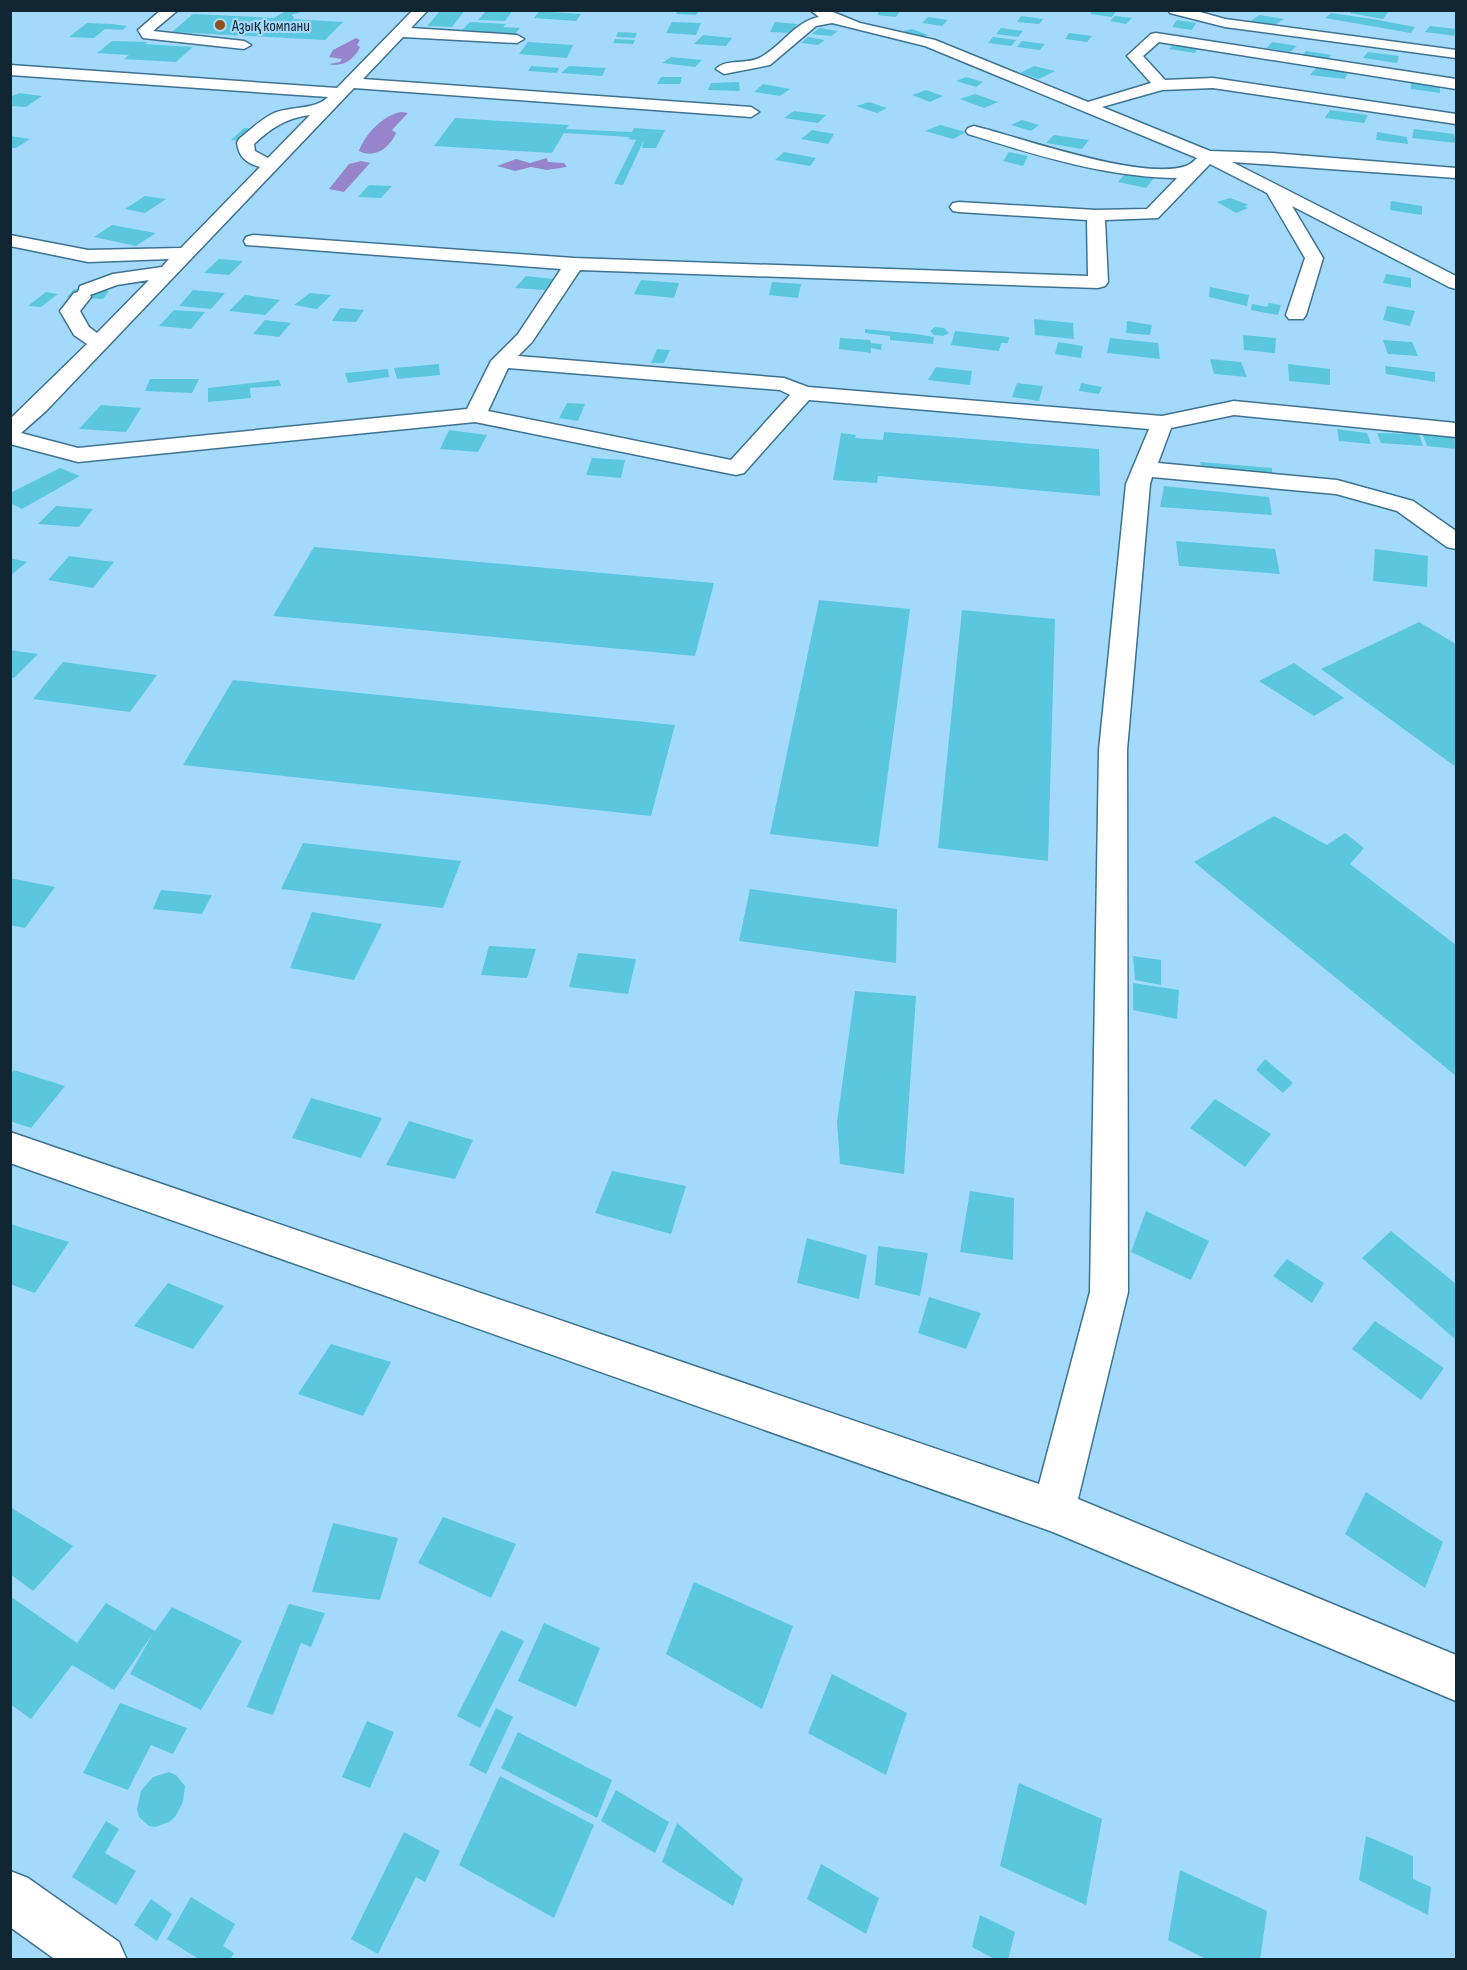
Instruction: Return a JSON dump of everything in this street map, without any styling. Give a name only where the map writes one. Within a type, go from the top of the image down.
[{"type":"street","points":[[171,10],[145,30],[148,35],[244,45]]},
{"type":"street","points":[[10,432],[421,10]]},
{"type":"street","points":[[1175,10],[1225,23],[1456,54]]},
{"type":"street","points":[[724,69],[765,62],[811,22],[823,15],[930,43],[1208,156],[1456,284]]},
{"type":"street","points":[[400,32],[517,39]]},
{"type":"street","points":[[1161,85],[1134,56],[1156,37],[1456,84]]},
{"type":"street","points":[[10,70],[751,112]]},
{"type":"street","points":[[1087,107],[1161,85],[1213,83],[1456,119]]},
{"type":"street","points":[[272,164],[258,161],[247,153],[245,143],[265,123],[282,114],[325,109]]},
{"type":"street","points":[[974,131],[1077,160],[1162,174],[1194,169],[1208,156],[1272,158],[1456,173]]},
{"type":"street","points":[[959,207],[1096,215],[1152,214],[1208,156]]},
{"type":"street","points":[[1274,190],[1314,258],[1296,315]]},
{"type":"street","points":[[253,241],[574,264],[1098,282],[1096,215]]},
{"type":"street","points":[[10,240],[88,255],[186,253]]},
{"type":"street","points":[[475,415],[501,361],[525,338],[574,264]]},
{"type":"street","points":[[99,343],[81,331],[70,311],[84,294],[113,280],[168,271]]},
{"type":"street","points":[[501,361],[784,384],[804,393],[1162,423],[1234,408],[1456,430]]},
{"type":"street","points":[[10,437],[78,455],[475,415],[736,468],[804,393]]},
{"type":"street","points":[[1054,1511],[1109,1292],[1113,750],[1138,484],[1162,423]]},
{"type":"street","points":[[1144,469],[1337,487],[1405,506],[1456,542]]},
{"type":"street","points":[[10,1147],[1054,1511],[1456,1678]]},
{"type":"street","points":[[10,1896],[101,1959]]},
{"type":"shaded area","points":[[356,38],[360,40],[357,45],[360,47],[351,59],[339,65],[329,64],[340,62],[342,59],[329,57],[333,50]]},
{"type":"shaded area","points":[[402,112],[408,113],[392,130],[396,133],[386,147],[370,154],[359,151],[376,126]]},
{"type":"shaded area","points":[[547,158],[548,162],[564,163],[567,167],[547,170],[531,167],[515,171],[497,166],[516,159],[530,163]]},
{"type":"shaded area","points":[[361,161],[370,163],[344,192],[329,189],[349,164]]},
{"type":"building","points":[[287,10],[308,10],[291,15],[293,19],[343,22],[325,40],[172,32],[193,14],[274,18]]},
{"type":"building","points":[[441,10],[465,10],[452,27],[427,26]]},
{"type":"building","points":[[487,10],[513,10],[505,21],[478,20]]},
{"type":"building","points":[[540,10],[581,14],[576,21],[534,18]]},
{"type":"building","points":[[678,10],[700,10],[696,15],[676,14]]},
{"type":"building","points":[[880,10],[901,10],[896,17],[877,15]]},
{"type":"building","points":[[1093,10],[1116,11],[1112,17],[1090,14]]},
{"type":"building","points":[[1352,10],[1390,10],[1383,19],[1350,13]]},
{"type":"building","points":[[1331,13],[1415,27],[1411,33],[1325,18]]},
{"type":"building","points":[[1259,15],[1284,19],[1276,24],[1246,24]]},
{"type":"building","points":[[1021,16],[1043,19],[1039,24],[1017,22]]},
{"type":"building","points":[[1115,16],[1132,18],[1126,24],[1110,21]]},
{"type":"building","points":[[928,17],[948,20],[942,26],[922,23]]},
{"type":"building","points":[[1177,20],[1196,23],[1192,30],[1172,27]]},
{"type":"building","points":[[470,22],[506,24],[503,27],[520,28],[515,34],[462,30]]},
{"type":"building","points":[[672,22],[701,23],[696,35],[666,33]]},
{"type":"building","points":[[775,22],[797,24],[792,33],[770,32]]},
{"type":"building","points":[[87,23],[127,26],[122,30],[105,29],[94,38],[69,37]]},
{"type":"building","points":[[1430,26],[1456,29],[1456,36],[1425,32]]},
{"type":"building","points":[[820,28],[838,31],[831,36],[811,34]]},
{"type":"building","points":[[1001,28],[1023,31],[1018,37],[996,34]]},
{"type":"building","points":[[912,29],[928,35],[921,37],[903,31]]},
{"type":"building","points":[[618,32],[637,33],[635,38],[616,37]]},
{"type":"building","points":[[1069,33],[1092,36],[1087,42],[1065,39]]},
{"type":"building","points":[[703,35],[732,38],[726,46],[694,44]]},
{"type":"building","points":[[808,37],[825,40],[818,45],[801,43]]},
{"type":"building","points":[[993,37],[1016,40],[1011,46],[988,43]]},
{"type":"building","points":[[615,39],[635,40],[633,44],[613,43]]},
{"type":"building","points":[[112,41],[193,47],[176,62],[124,59],[129,55],[97,53]]},
{"type":"building","points":[[1022,41],[1045,44],[1040,50],[1017,47]]},
{"type":"building","points":[[528,42],[573,45],[567,58],[519,54]]},
{"type":"building","points":[[1272,42],[1297,46],[1290,52],[1267,48]]},
{"type":"building","points":[[1175,43],[1199,46],[1195,53],[1169,49]]},
{"type":"building","points":[[1306,51],[1332,55],[1325,61],[1301,57]]},
{"type":"building","points":[[1368,52],[1399,56],[1397,63],[1363,58]]},
{"type":"building","points":[[671,57],[702,60],[695,67],[662,63]]},
{"type":"building","points":[[531,66],[559,68],[557,73],[528,71]]},
{"type":"building","points":[[569,66],[606,68],[602,76],[561,73]]},
{"type":"building","points":[[1034,66],[1055,71],[1039,79],[1020,73]]},
{"type":"building","points":[[1316,68],[1348,72],[1345,79],[1310,75]]},
{"type":"building","points":[[661,77],[682,77],[680,84],[657,84]]},
{"type":"building","points":[[966,77],[983,82],[976,87],[956,81]]},
{"type":"building","points":[[739,82],[740,91],[708,90],[711,83]]},
{"type":"building","points":[[1411,83],[1440,87],[1440,93],[1411,89]]},
{"type":"building","points":[[763,84],[790,89],[780,96],[754,92]]},
{"type":"building","points":[[926,90],[943,96],[930,102],[912,95]]},
{"type":"building","points":[[19,93],[42,96],[26,107],[10,106],[13,102],[10,101],[10,97]]},
{"type":"building","points":[[975,94],[998,102],[984,108],[960,99]]},
{"type":"building","points":[[869,102],[887,108],[877,113],[856,106]]},
{"type":"building","points":[[1330,110],[1368,115],[1364,123],[1325,118]]},
{"type":"building","points":[[794,111],[826,115],[818,123],[784,118]]},
{"type":"building","points":[[455,118],[569,125],[566,129],[632,132],[634,128],[665,130],[656,148],[642,148],[644,140],[623,185],[614,184],[636,140],[628,139],[630,137],[564,133],[552,153],[434,146]]},
{"type":"building","points":[[1022,120],[1039,125],[1031,131],[1011,125]]},
{"type":"building","points":[[940,125],[966,132],[953,139],[925,131]]},
{"type":"building","points":[[244,128],[255,129],[244,141],[231,140]]},
{"type":"building","points":[[1414,129],[1454,134],[1456,143],[1412,138]]},
{"type":"building","points":[[812,130],[834,134],[828,144],[801,139]]},
{"type":"building","points":[[1377,132],[1407,137],[1408,144],[1376,140]]},
{"type":"building","points":[[1054,135],[1089,140],[1082,149],[1046,143]]},
{"type":"building","points":[[10,136],[30,139],[16,148],[10,148]]},
{"type":"building","points":[[784,152],[816,158],[810,166],[775,160]]},
{"type":"building","points":[[1009,152],[1028,156],[1023,166],[1003,161]]},
{"type":"building","points":[[1125,174],[1154,178],[1146,188],[1118,182]]},
{"type":"building","points":[[369,185],[392,186],[381,198],[358,197]]},
{"type":"building","points":[[145,196],[166,199],[145,213],[125,209]]},
{"type":"building","points":[[1230,198],[1249,205],[1244,206],[1248,208],[1236,213],[1217,202]]},
{"type":"building","points":[[1391,201],[1422,206],[1422,215],[1390,210]]},
{"type":"building","points":[[112,225],[156,233],[136,246],[94,237]]},
{"type":"building","points":[[219,259],[243,261],[229,275],[204,273]]},
{"type":"building","points":[[1386,274],[1411,278],[1411,288],[1383,283]]},
{"type":"building","points":[[526,276],[554,279],[545,290],[515,288]]},
{"type":"building","points":[[641,280],[679,283],[674,298],[634,294]]},
{"type":"building","points":[[772,282],[801,284],[798,298],[769,295]]},
{"type":"building","points":[[1210,287],[1249,295],[1247,306],[1209,297]]},
{"type":"building","points":[[74,289],[109,291],[103,299],[67,297]]},
{"type":"building","points":[[193,290],[225,293],[211,309],[179,306]]},
{"type":"building","points":[[46,292],[58,294],[41,307],[28,306]]},
{"type":"building","points":[[310,293],[331,295],[317,309],[294,305]]},
{"type":"building","points":[[245,295],[280,300],[265,315],[229,311]]},
{"type":"building","points":[[1269,303],[1281,305],[1278,315],[1251,310],[1252,304],[1267,307]]},
{"type":"building","points":[[1387,306],[1415,311],[1410,326],[1383,320]]},
{"type":"building","points":[[340,308],[364,310],[356,322],[332,321]]},
{"type":"building","points":[[174,310],[205,312],[191,329],[159,326]]},
{"type":"building","points":[[1034,319],[1073,323],[1074,339],[1035,335]]},
{"type":"building","points":[[265,320],[291,323],[279,337],[253,334]]},
{"type":"building","points":[[1127,321],[1152,325],[1150,335],[1126,333]]},
{"type":"building","points":[[935,327],[944,328],[949,333],[943,336],[934,335],[930,331]]},
{"type":"building","points":[[865,329],[934,337],[933,344],[890,340],[890,336],[865,333]]},
{"type":"building","points":[[955,331],[1009,337],[1008,343],[1001,343],[999,351],[951,345]]},
{"type":"building","points":[[1243,335],[1276,338],[1275,353],[1244,350]]},
{"type":"building","points":[[840,338],[870,340],[871,343],[882,344],[881,350],[871,348],[871,353],[839,349]]},
{"type":"building","points":[[1110,338],[1158,343],[1160,359],[1107,353]]},
{"type":"building","points":[[1383,340],[1412,342],[1418,356],[1388,354]]},
{"type":"building","points":[[1058,342],[1083,346],[1081,358],[1055,354]]},
{"type":"building","points":[[657,349],[670,350],[664,363],[651,363]]},
{"type":"building","points":[[1210,359],[1241,362],[1247,377],[1214,374]]},
{"type":"building","points":[[439,364],[440,375],[397,379],[394,368]]},
{"type":"building","points":[[1288,364],[1330,369],[1330,385],[1289,381]]},
{"type":"building","points":[[1385,366],[1435,372],[1435,382],[1386,374]]},
{"type":"building","points":[[936,367],[972,371],[970,385],[928,380]]},
{"type":"building","points":[[388,369],[389,377],[348,383],[345,373]]},
{"type":"building","points":[[150,379],[199,379],[192,393],[145,391]]},
{"type":"building","points":[[279,380],[281,386],[250,388],[251,398],[208,402],[208,388]]},
{"type":"building","points":[[1017,383],[1043,386],[1039,401],[1012,397]]},
{"type":"building","points":[[1081,383],[1102,387],[1099,394],[1079,391]]},
{"type":"building","points":[[567,403],[585,404],[578,421],[559,418]]},
{"type":"building","points":[[101,405],[141,408],[126,432],[79,429]]},
{"type":"building","points":[[1337,429],[1367,433],[1371,444],[1339,441]]},
{"type":"building","points":[[449,430],[487,435],[478,452],[440,449]]},
{"type":"building","points":[[884,432],[1099,449],[1100,496],[878,476],[877,483],[833,480],[841,433],[856,435],[855,438],[883,440]]},
{"type":"building","points":[[1377,433],[1419,434],[1423,446],[1381,443]]},
{"type":"building","points":[[1422,433],[1454,436],[1456,449],[1427,446]]},
{"type":"building","points":[[592,458],[625,460],[621,478],[586,475]]},
{"type":"building","points":[[1200,462],[1272,468],[1272,475],[1203,470]]},
{"type":"building","points":[[60,468],[80,476],[22,509],[10,503],[10,493]]},
{"type":"building","points":[[1164,486],[1269,497],[1272,515],[1160,507]]},
{"type":"building","points":[[56,506],[93,509],[79,527],[38,524]]},
{"type":"building","points":[[1176,541],[1275,549],[1280,574],[1179,566]]},
{"type":"building","points":[[314,547],[714,583],[695,656],[273,616]]},
{"type":"building","points":[[1375,549],[1428,556],[1427,587],[1373,581]]},
{"type":"building","points":[[69,556],[114,562],[93,588],[48,580]]},
{"type":"building","points":[[10,558],[27,562],[10,576]]},
{"type":"building","points":[[819,600],[910,609],[878,847],[770,834]]},
{"type":"building","points":[[962,610],[1055,619],[1048,861],[938,848]]},
{"type":"building","points":[[1419,622],[1456,644],[1456,767],[1321,669]]},
{"type":"building","points":[[10,650],[38,654],[14,678],[10,677]]},
{"type":"building","points":[[63,662],[157,675],[130,712],[33,699]]},
{"type":"building","points":[[1294,663],[1344,698],[1314,716],[1259,681]]},
{"type":"building","points":[[233,680],[675,725],[651,816],[183,765]]},
{"type":"building","points":[[1274,816],[1327,845],[1345,833],[1364,848],[1350,864],[1456,945],[1456,1076],[1194,862]]},
{"type":"building","points":[[303,843],[461,861],[443,908],[281,889]]},
{"type":"building","points":[[10,878],[55,887],[25,928],[10,925]]},
{"type":"building","points":[[750,889],[897,909],[896,963],[739,941]]},
{"type":"building","points":[[161,890],[212,895],[202,914],[153,909]]},
{"type":"building","points":[[312,912],[382,924],[354,980],[290,968]]},
{"type":"building","points":[[489,946],[536,949],[527,978],[481,975]]},
{"type":"building","points":[[578,953],[636,959],[628,994],[569,987]]},
{"type":"building","points":[[1133,956],[1161,960],[1161,985],[1135,980]]},
{"type":"building","points":[[1133,983],[1179,990],[1177,1019],[1133,1010]]},
{"type":"building","points":[[855,991],[916,996],[904,1174],[840,1164],[837,1122]]},
{"type":"building","points":[[1265,1059],[1293,1083],[1283,1093],[1256,1070]]},
{"type":"building","points":[[14,1070],[65,1086],[31,1128],[10,1121],[10,1075]]},
{"type":"building","points":[[311,1098],[382,1118],[361,1158],[292,1138]]},
{"type":"building","points":[[1215,1099],[1271,1134],[1245,1167],[1190,1128]]},
{"type":"building","points":[[409,1121],[473,1140],[455,1179],[386,1165]]},
{"type":"building","points":[[612,1171],[686,1186],[671,1234],[595,1213]]},
{"type":"building","points":[[970,1191],[1014,1198],[1013,1260],[960,1252]]},
{"type":"building","points":[[1146,1211],[1209,1241],[1191,1280],[1131,1252]]},
{"type":"building","points":[[10,1224],[69,1242],[35,1293],[10,1284]]},
{"type":"building","points":[[1391,1231],[1456,1284],[1456,1340],[1362,1258]]},
{"type":"building","points":[[807,1238],[867,1255],[859,1299],[797,1283]]},
{"type":"building","points":[[878,1246],[928,1253],[920,1296],[875,1285]]},
{"type":"building","points":[[1287,1259],[1324,1283],[1312,1303],[1273,1276]]},
{"type":"building","points":[[168,1283],[224,1306],[193,1349],[134,1326]]},
{"type":"building","points":[[929,1297],[981,1313],[966,1349],[918,1333]]},
{"type":"building","points":[[1375,1321],[1444,1368],[1421,1400],[1352,1349]]},
{"type":"building","points":[[331,1344],[391,1362],[363,1416],[298,1394]]},
{"type":"building","points":[[1366,1492],[1443,1542],[1425,1588],[1345,1534]]},
{"type":"building","points":[[10,1507],[73,1546],[33,1591],[10,1574]]},
{"type":"building","points":[[443,1517],[516,1544],[491,1598],[418,1563]]},
{"type":"building","points":[[333,1523],[398,1538],[380,1600],[312,1592]]},
{"type":"building","points":[[694,1582],[793,1626],[762,1709],[666,1654]]},
{"type":"building","points":[[10,1596],[77,1643],[106,1603],[155,1631],[172,1607],[242,1641],[201,1710],[130,1674],[152,1635],[114,1690],[72,1665],[31,1719],[10,1704]]},
{"type":"building","points":[[289,1604],[325,1613],[311,1647],[301,1643],[273,1715],[247,1707]]},
{"type":"building","points":[[544,1623],[600,1648],[576,1707],[518,1681]]},
{"type":"building","points":[[501,1630],[524,1641],[480,1728],[457,1716]]},
{"type":"building","points":[[832,1674],[907,1713],[886,1775],[808,1733]]},
{"type":"building","points":[[120,1703],[187,1728],[173,1754],[151,1745],[128,1790],[83,1773]]},
{"type":"building","points":[[496,1708],[513,1717],[486,1774],[469,1765]]},
{"type":"building","points":[[367,1721],[394,1732],[370,1788],[342,1777]]},
{"type":"building","points":[[518,1732],[612,1780],[597,1818],[501,1768]]},
{"type":"building","points":[[169,1772],[176,1775],[185,1786],[183,1802],[175,1817],[169,1822],[155,1827],[149,1826],[139,1817],[137,1809],[141,1791],[153,1777]]},
{"type":"building","points":[[500,1776],[594,1825],[554,1918],[459,1865]]},
{"type":"building","points":[[1019,1783],[1102,1819],[1086,1905],[1000,1866]]},
{"type":"building","points":[[616,1790],[669,1822],[655,1853],[601,1821]]},
{"type":"building","points":[[106,1821],[119,1829],[105,1853],[136,1871],[116,1905],[72,1877]]},
{"type":"building","points":[[677,1823],[743,1879],[733,1906],[662,1862]]},
{"type":"building","points":[[404,1832],[440,1851],[425,1882],[416,1877],[378,1954],[351,1939]]},
{"type":"building","points":[[1366,1836],[1413,1856],[1413,1879],[1431,1887],[1428,1915],[1359,1880]]},
{"type":"building","points":[[821,1864],[879,1898],[866,1934],[807,1899]]},
{"type":"building","points":[[1180,1870],[1267,1911],[1260,1960],[1208,1960],[1168,1940]]},
{"type":"building","points":[[191,1897],[235,1924],[223,1946],[234,1953],[230,1960],[200,1960],[167,1939]]},
{"type":"building","points":[[151,1899],[172,1914],[157,1941],[134,1925]]},
{"type":"building","points":[[980,1915],[1015,1932],[1008,1960],[996,1960],[972,1947]]},
{"type":"place","name":"Азық компани","points":[[220,25]]}]
